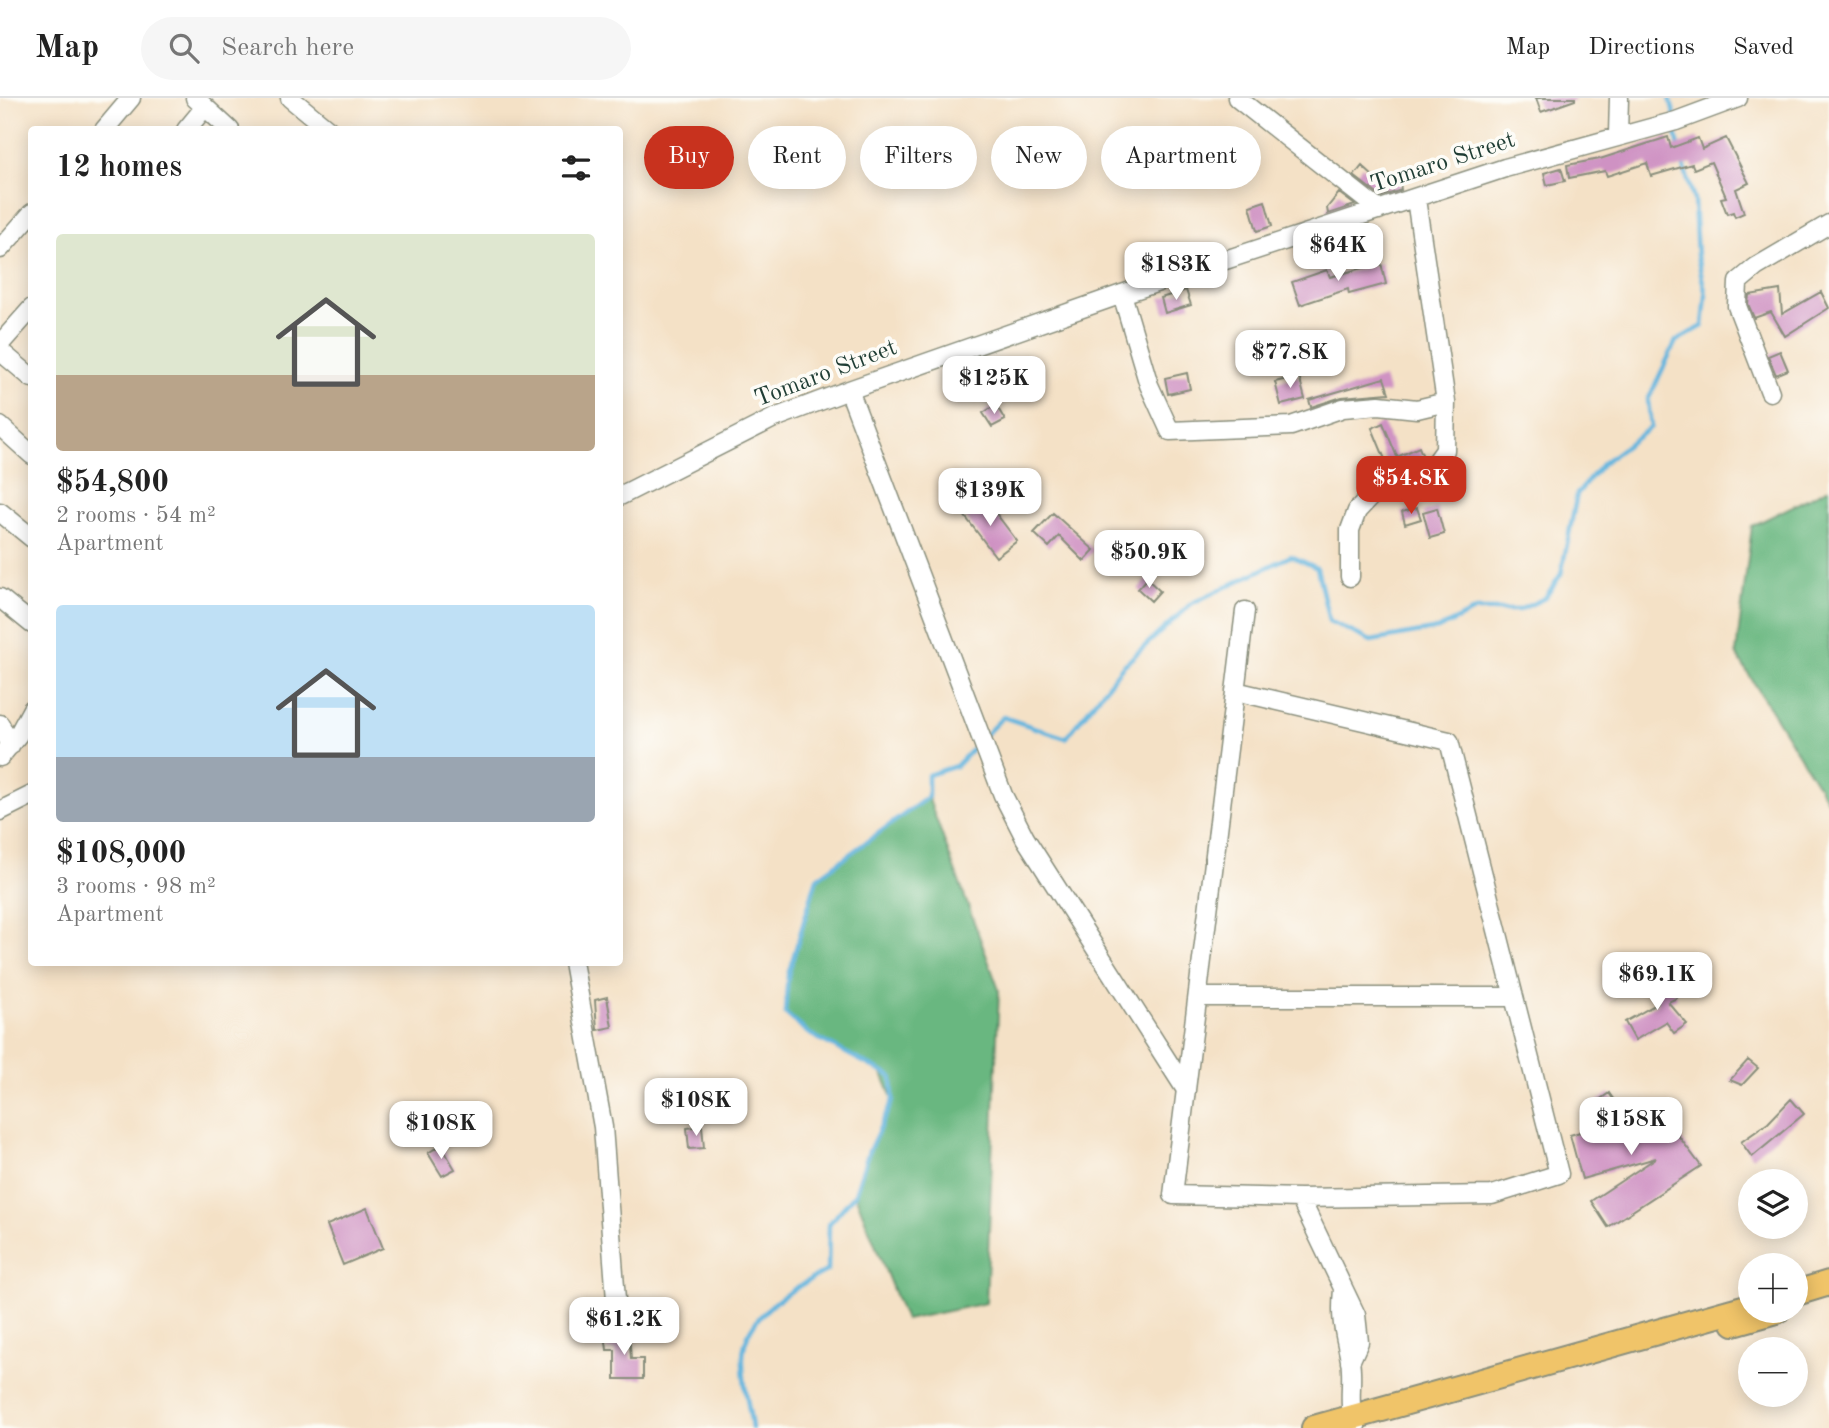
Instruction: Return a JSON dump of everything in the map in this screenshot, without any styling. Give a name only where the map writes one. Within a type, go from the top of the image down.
[{"type":"highway","points":[[1808,1289],[1829,1283]]},
{"type":"highway","points":[[1808,1302],[1829,1296]]},
{"type":"highway","points":[[1356,1424],[1738,1310]]},
{"type":"highway","points":[[1314,1428],[1356,1424],[1738,1321]]},
{"type":"street","points":[[107,126],[131,98]]},
{"type":"street","points":[[290,98],[324,126]]},
{"type":"street","points":[[1237,98],[1379,210]]},
{"type":"street","points":[[1618,135],[1619,98]]},
{"type":"street","name":"Tomaro Street","points":[[623,494],[772,419],[849,390],[1122,293],[1506,168],[1676,121],[1738,98]]},
{"type":"street","points":[[188,126],[200,103],[226,126]]},
{"type":"street","points":[[1350,577],[1350,530],[1357,511],[1371,496],[1432,468],[1441,460],[1445,450],[1446,402],[1416,199]]},
{"type":"street","points":[[0,249],[28,218]]},
{"type":"street","points":[[1770,392],[1737,306],[1735,292],[1738,282],[1745,274],[1829,224]]},
{"type":"street","points":[[1122,293],[1149,385],[1170,431],[1291,426],[1343,408],[1379,405],[1417,409],[1446,402]]},
{"type":"street","points":[[0,344],[28,312]]},
{"type":"street","points":[[0,351],[28,375]]},
{"type":"street","points":[[849,390],[1003,795],[1025,838],[1186,1090]]},
{"type":"street","points":[[0,426],[28,451]]},
{"type":"street","points":[[0,512],[28,535]]},
{"type":"street","points":[[0,598],[28,621]]},
{"type":"street","points":[[1235,691],[1449,741],[1559,1174],[1492,1195],[1300,1198],[1173,1195],[1198,997],[1235,691],[1245,611]]},
{"type":"street","points":[[5,751],[28,715]]},
{"type":"street","points":[[0,724],[5,751]]},
{"type":"street","points":[[0,811],[28,797]]},
{"type":"street","points":[[574,966],[603,1128],[617,1313]]},
{"type":"street","points":[[1198,997],[1514,997]]},
{"type":"street","points":[[1300,1198],[1343,1289],[1342,1336],[1350,1362],[1356,1424]]},
{"type":"green space","points":[[1829,488],[1829,803],[1736,654],[1752,526]]},
{"type":"green space","points":[[928,797],[999,990],[986,1303],[905,1320],[855,1194],[869,1151],[893,1100],[881,1071],[808,1033],[785,1013],[788,975],[817,878]]},
{"type":"building","points":[[1536,98],[1575,98],[1575,100],[1541,112]]},
{"type":"building","points":[[1668,137],[1671,148],[1698,138],[1702,149],[1726,138],[1749,183],[1736,189],[1744,213],[1735,217],[1733,212],[1727,214],[1721,198],[1726,197],[1711,162],[1694,169],[1692,164],[1651,176],[1647,163],[1607,176],[1605,171],[1569,178],[1567,165],[1600,159]]},
{"type":"building","points":[[1362,166],[1376,179],[1399,176],[1401,190],[1381,197],[1354,176]]},
{"type":"building","points":[[1561,168],[1565,181],[1547,185],[1544,173]]},
{"type":"building","points":[[1339,193],[1355,205],[1328,214],[1327,208]]},
{"type":"building","points":[[1265,201],[1272,226],[1257,231],[1250,206]]},
{"type":"building","points":[[1381,263],[1386,284],[1349,294],[1348,289],[1300,305],[1292,282],[1327,270],[1330,277]]},
{"type":"building","points":[[1186,290],[1191,305],[1165,313],[1161,298]]},
{"type":"building","points":[[1780,290],[1782,314],[1821,292],[1829,308],[1785,336],[1771,312],[1754,318],[1748,304],[1749,295]]},
{"type":"building","points":[[1780,351],[1788,370],[1776,375],[1768,356]]},
{"type":"building","points":[[1187,373],[1190,389],[1168,394],[1165,378]]},
{"type":"building","points":[[1299,376],[1305,399],[1281,405],[1275,382]]},
{"type":"building","points":[[1384,378],[1389,393],[1342,397],[1311,407],[1309,400]]},
{"type":"building","points":[[996,405],[1005,420],[992,427],[983,413]]},
{"type":"building","points":[[1383,423],[1397,457],[1419,447],[1424,459],[1391,474],[1372,428]]},
{"type":"building","points":[[985,499],[1017,541],[996,557],[964,515]]},
{"type":"building","points":[[1417,508],[1421,519],[1405,524],[1402,512]]},
{"type":"building","points":[[1437,508],[1444,534],[1430,538],[1423,512]]},
{"type":"building","points":[[1053,513],[1094,550],[1084,561],[1059,536],[1049,547],[1034,533]]},
{"type":"building","points":[[1147,579],[1160,591],[1151,601],[1138,589]]},
{"type":"building","points":[[1666,977],[1677,998],[1668,1002],[1687,1024],[1674,1033],[1666,1022],[1635,1040],[1625,1022],[1658,1003],[1650,985]]},
{"type":"building","points":[[607,997],[612,1027],[597,1030],[595,1000]]},
{"type":"building","points":[[1748,1060],[1758,1068],[1742,1085],[1730,1080]]},
{"type":"building","points":[[1609,1093],[1628,1120],[1653,1102],[1701,1166],[1608,1227],[1591,1201],[1656,1158],[1582,1179],[1570,1135],[1604,1125],[1591,1106]]},
{"type":"building","points":[[1791,1099],[1804,1114],[1752,1157],[1741,1142],[1768,1123]]},
{"type":"building","points":[[702,1126],[704,1148],[689,1149],[687,1128]]},
{"type":"building","points":[[441,1145],[455,1169],[442,1176],[428,1153]]},
{"type":"building","points":[[367,1208],[383,1248],[343,1265],[327,1225]]},
{"type":"building","points":[[629,1331],[631,1359],[643,1359],[643,1379],[615,1379],[615,1350],[607,1350],[605,1333]]},
{"type":"waterway","points":[[1670,98],[1675,117]]},
{"type":"waterway","points":[[1675,126],[1679,148]]},
{"type":"waterway","points":[[985,735],[1003,717],[1066,738],[1122,667],[1192,603],[1291,556],[1317,568],[1329,621],[1371,641],[1438,629],[1476,610],[1519,610],[1545,598],[1561,574],[1577,494],[1603,463],[1651,427],[1648,400],[1676,341],[1703,326],[1706,295],[1697,256],[1694,200],[1683,163]]},
{"type":"waterway","points":[[752,1428],[743,1357],[752,1327],[787,1293],[828,1270],[829,1224],[855,1194],[869,1151],[893,1100],[892,1077],[808,1033],[785,1013],[788,975],[817,878],[928,797],[928,775],[956,766],[979,742]]}]
